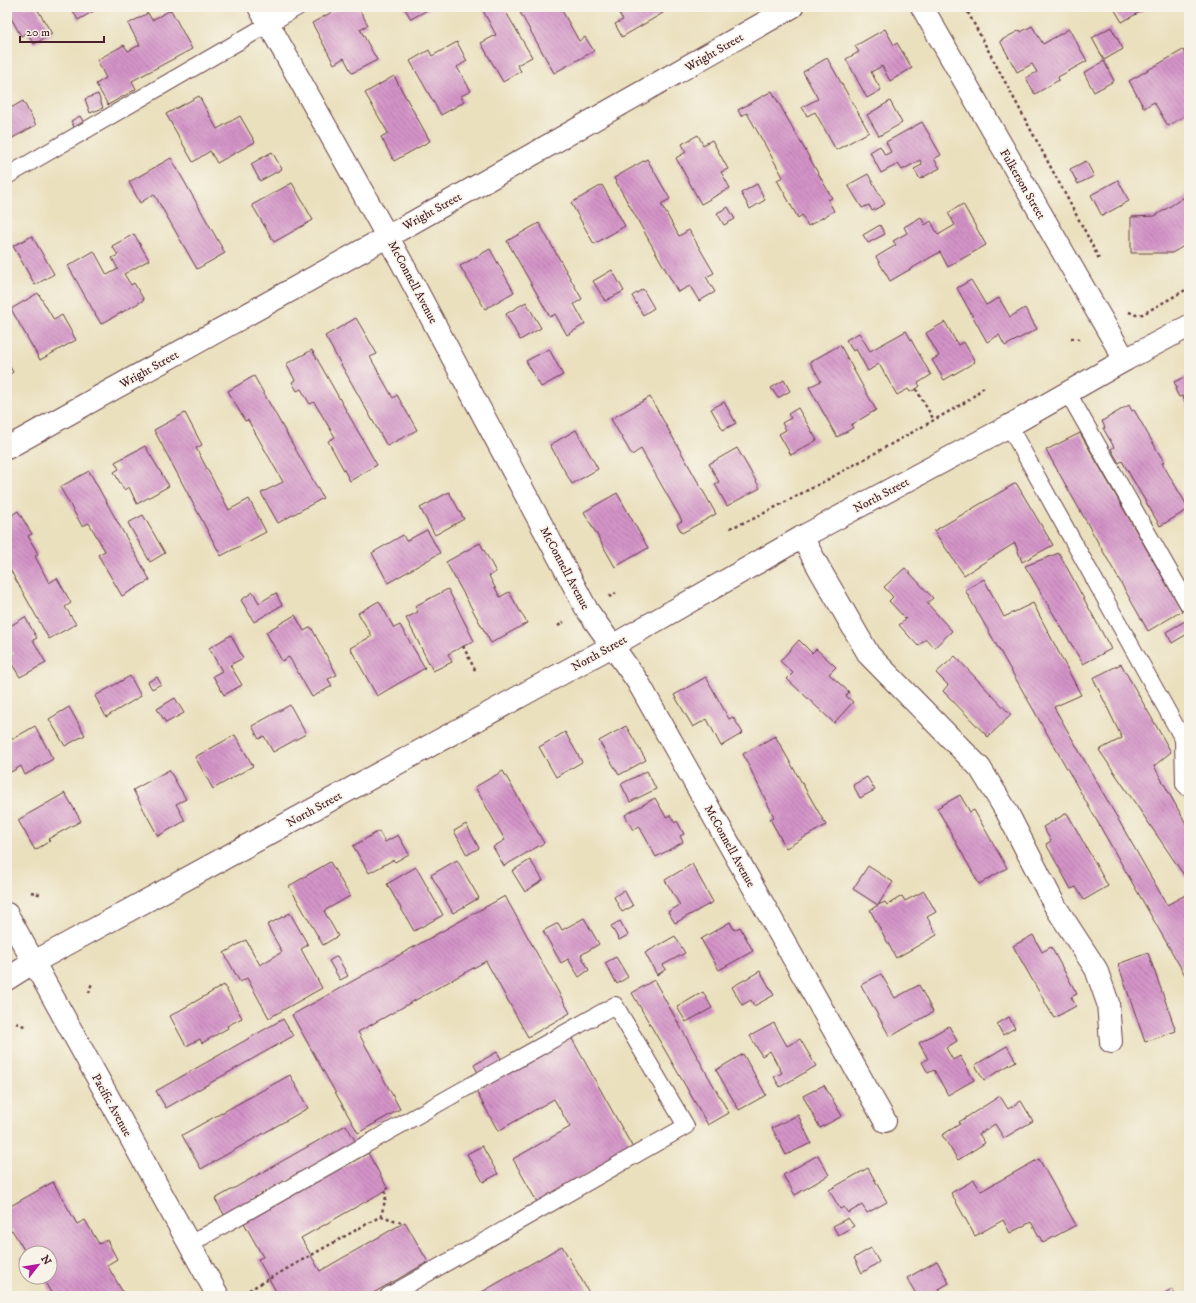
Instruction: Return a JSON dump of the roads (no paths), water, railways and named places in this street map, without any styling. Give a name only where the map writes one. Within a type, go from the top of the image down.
[{"type":"street","name":"Wright Street","points":[[7,448],[388,236],[792,7]]},
{"type":"street","name":"Fulkerson Street","points":[[922,7],[1124,360]]},
{"type":"street","name":"McConnell Avenue","points":[[264,15],[388,236],[587,610],[638,682],[885,1121]]},
{"type":"street","name":"North Street","points":[[7,979],[34,962],[612,646],[802,537],[1009,426],[1124,360],[1189,326]]},
{"type":"street","points":[[802,537],[869,655],[980,768],[1007,812],[1055,906],[1096,969],[1108,1003],[1111,1042]]},
{"type":"street","name":"Pacific Avenue","points":[[7,914],[218,1296]]},
{"type":"lane","points":[[7,176],[264,15],[298,7]]},
{"type":"lane","points":[[1068,393],[1188,604]]},
{"type":"lane","points":[[1009,426],[1183,739],[1184,784],[1189,789]]},
{"type":"lane","points":[[190,1244],[457,1093],[615,1006],[686,1126],[388,1296]]}]
